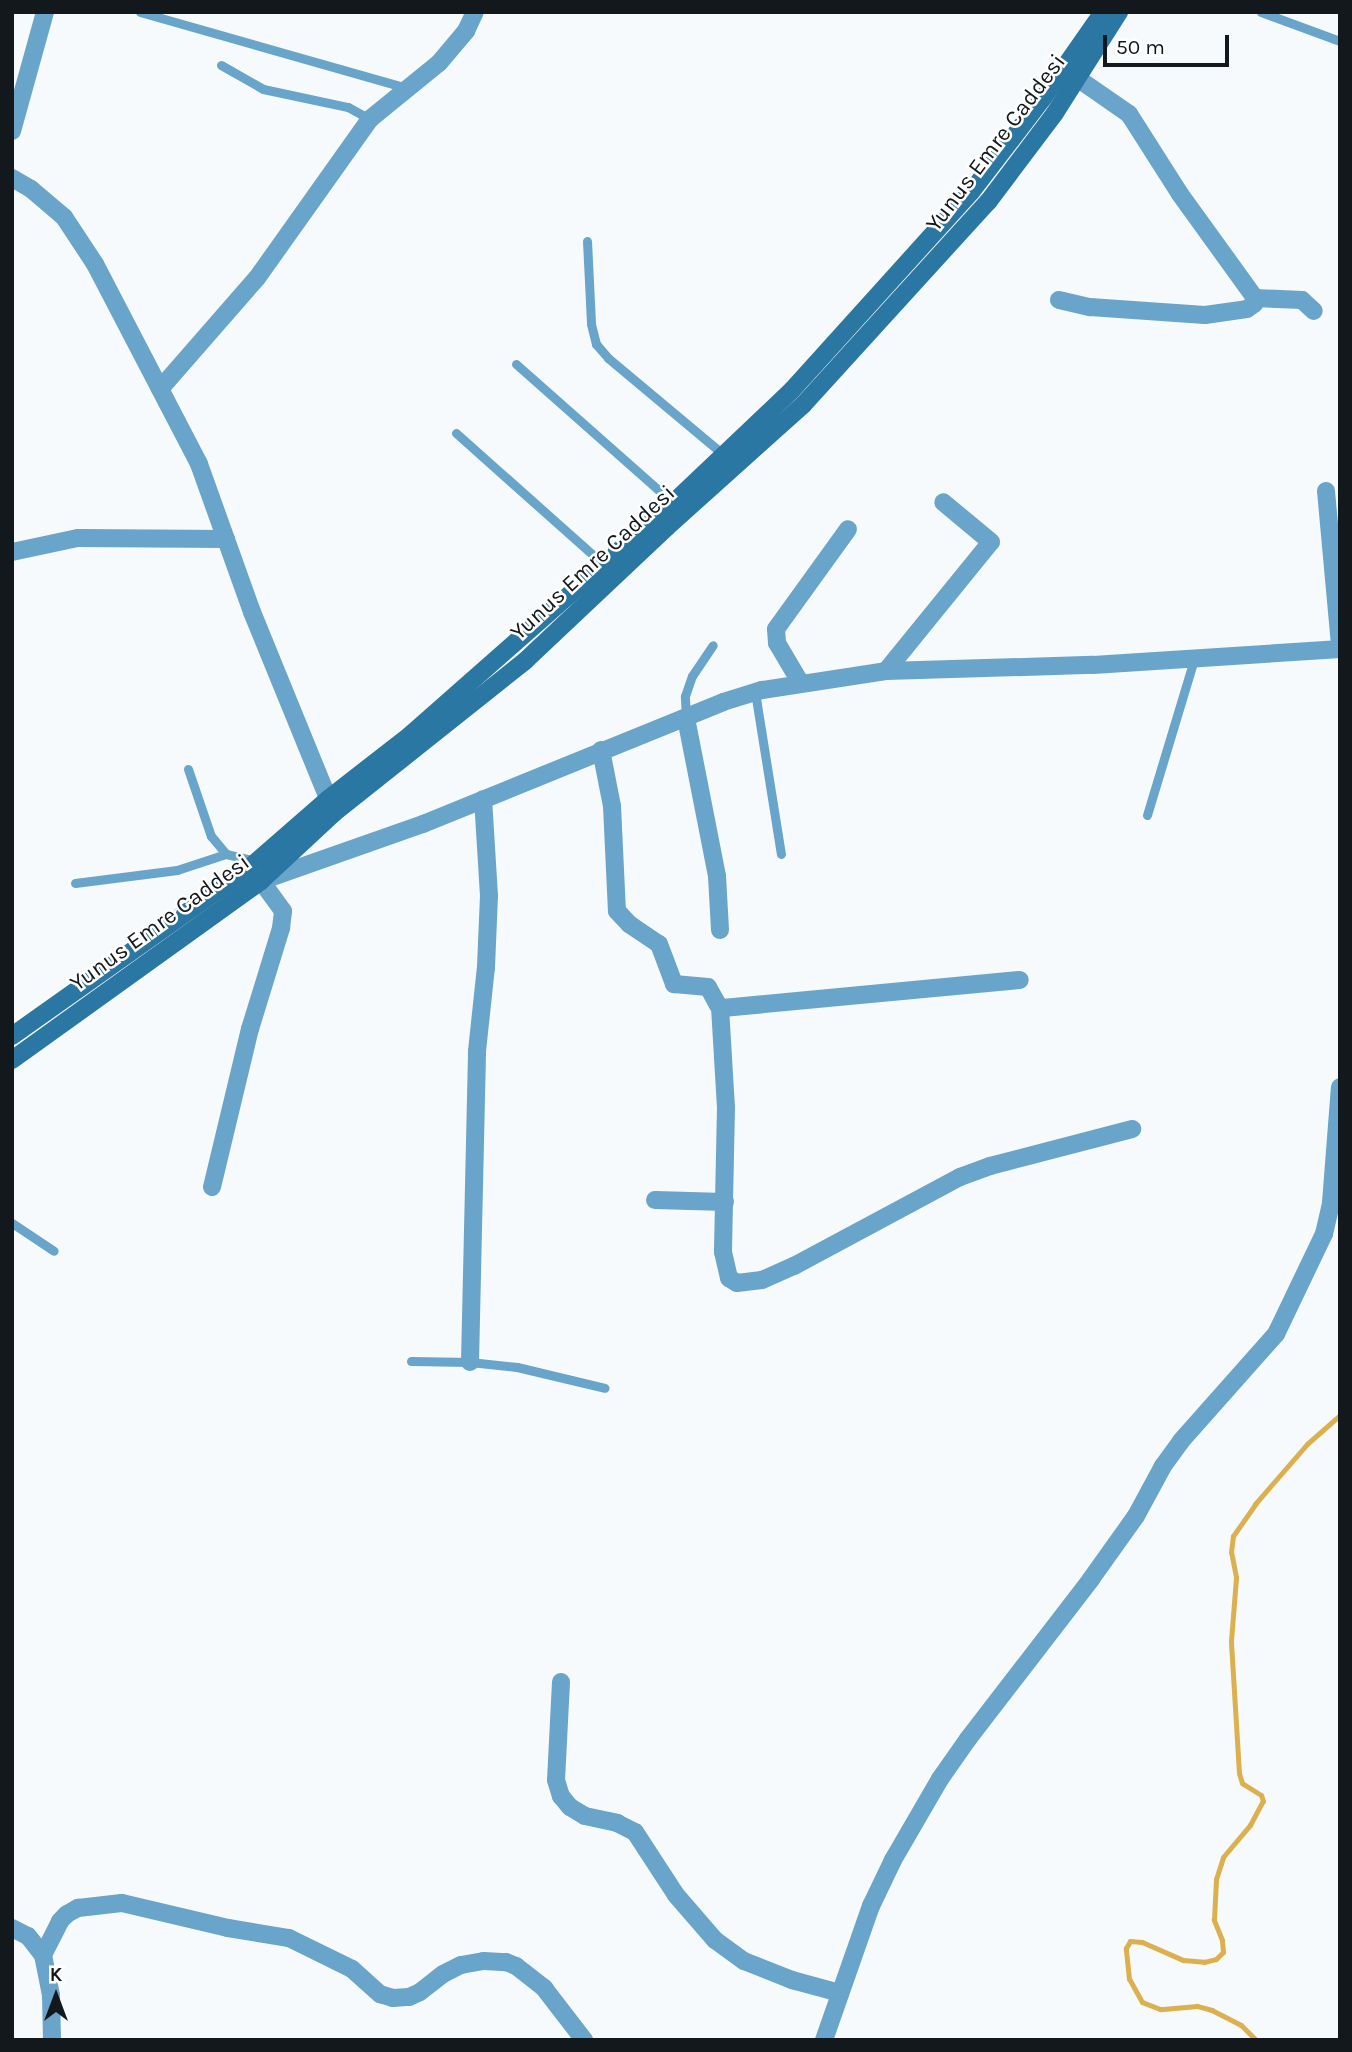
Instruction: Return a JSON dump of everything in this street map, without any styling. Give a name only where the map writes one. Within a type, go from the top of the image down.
[{"type":"street","points":[[12,131],[45,12]]},
{"type":"street","points":[[160,389],[257,278],[370,119],[453,49],[475,12]]},
{"type":"street","name":"Yunus Emre Caddesi","points":[[12,1036],[257,861],[525,661],[667,527],[803,405],[988,202],[1055,113],[1110,15]]},
{"type":"street","name":"Yunus Emre Caddesi","points":[[12,1060],[261,881],[331,806],[673,503],[792,390],[971,192],[1110,15]]},
{"type":"street","points":[[1059,300],[1090,307],[1205,315],[1247,309],[1254,304],[1255,298],[1180,194],[1129,114],[1077,78]]},
{"type":"street","points":[[12,178],[31,189],[64,218],[95,264],[199,464],[331,806]]},
{"type":"street","points":[[1255,298],[1302,300],[1314,311]]},
{"type":"street","points":[[212,1186],[250,1029],[281,929],[283,911],[261,881],[337,856],[601,750],[755,692],[800,682],[886,671],[1194,659],[1340,646],[1326,491]]},
{"type":"street","points":[[886,671],[991,541],[943,502]]},
{"type":"street","points":[[800,682],[777,643],[776,629],[848,529]]},
{"type":"street","points":[[12,552],[78,538],[226,539]]},
{"type":"street","points":[[686,718],[717,876],[720,930]]},
{"type":"street","points":[[601,750],[612,806],[617,911],[629,924],[659,944],[674,984],[708,987],[720,1007],[726,1107],[725,1269],[729,1278],[737,1283],[750,1283],[794,1266],[960,1177],[990,1166],[1132,1129]]},
{"type":"street","points":[[470,1362],[477,1051],[486,967],[489,896],[484,799]]},
{"type":"street","points":[[720,1007],[1020,980]]},
{"type":"street","points":[[824,2040],[870,1906],[940,1779],[1099,1568],[1136,1516],[1163,1466],[1181,1441],[1276,1334],[1324,1234],[1331,1203],[1340,1087]]},
{"type":"street","points":[[655,1200],[725,1202]]},
{"type":"street","points":[[561,1682],[556,1780],[561,1796],[570,1807],[585,1816],[617,1823],[635,1832],[676,1895],[715,1940],[744,1961],[792,1980],[840,1993]]},
{"type":"street","points":[[43,1955],[60,1921],[67,1914],[78,1908],[122,1903],[228,1928],[289,1938],[342,1963],[380,1994],[393,1998],[409,1997],[420,1992],[443,1974],[461,1965],[484,1961],[506,1962],[516,1966],[544,1988],[584,2040]]},
{"type":"street","points":[[12,1928],[28,1936],[43,1955],[51,1995],[51,2040]]},
{"type":"lane","points":[[139,12],[408,88]]},
{"type":"lane","points":[[1261,12],[1340,41]]},
{"type":"lane","points":[[221,65],[263,89],[348,107],[370,119]]},
{"type":"lane","points":[[587,241],[591,324],[596,344],[608,358],[723,454]]},
{"type":"lane","points":[[516,364],[673,503]]},
{"type":"lane","points":[[456,433],[604,565]]},
{"type":"lane","points":[[686,718],[685,696],[692,676],[713,645]]},
{"type":"lane","points":[[1147,815],[1194,659]]},
{"type":"lane","points":[[755,692],[781,854]]},
{"type":"lane","points":[[188,769],[207,827],[226,854]]},
{"type":"lane","points":[[75,883],[177,870],[226,854],[257,861]]},
{"type":"lane","points":[[12,1223],[54,1251]]},
{"type":"lane","points":[[411,1361],[470,1362],[517,1367],[605,1388]]},
{"type":"waterway","points":[[1256,2040],[1241,2025],[1212,2010],[1197,2006],[1160,2009],[1142,2002],[1129,1979],[1126,1948],[1130,1941],[1142,1942],[1183,1960],[1204,1962],[1216,1959],[1223,1952],[1222,1940],[1214,1920],[1216,1879],[1223,1857],[1250,1825],[1263,1801],[1261,1795],[1242,1783],[1239,1773],[1231,1641],[1236,1577],[1231,1552],[1233,1536],[1255,1504],[1307,1444],[1340,1415]]}]
